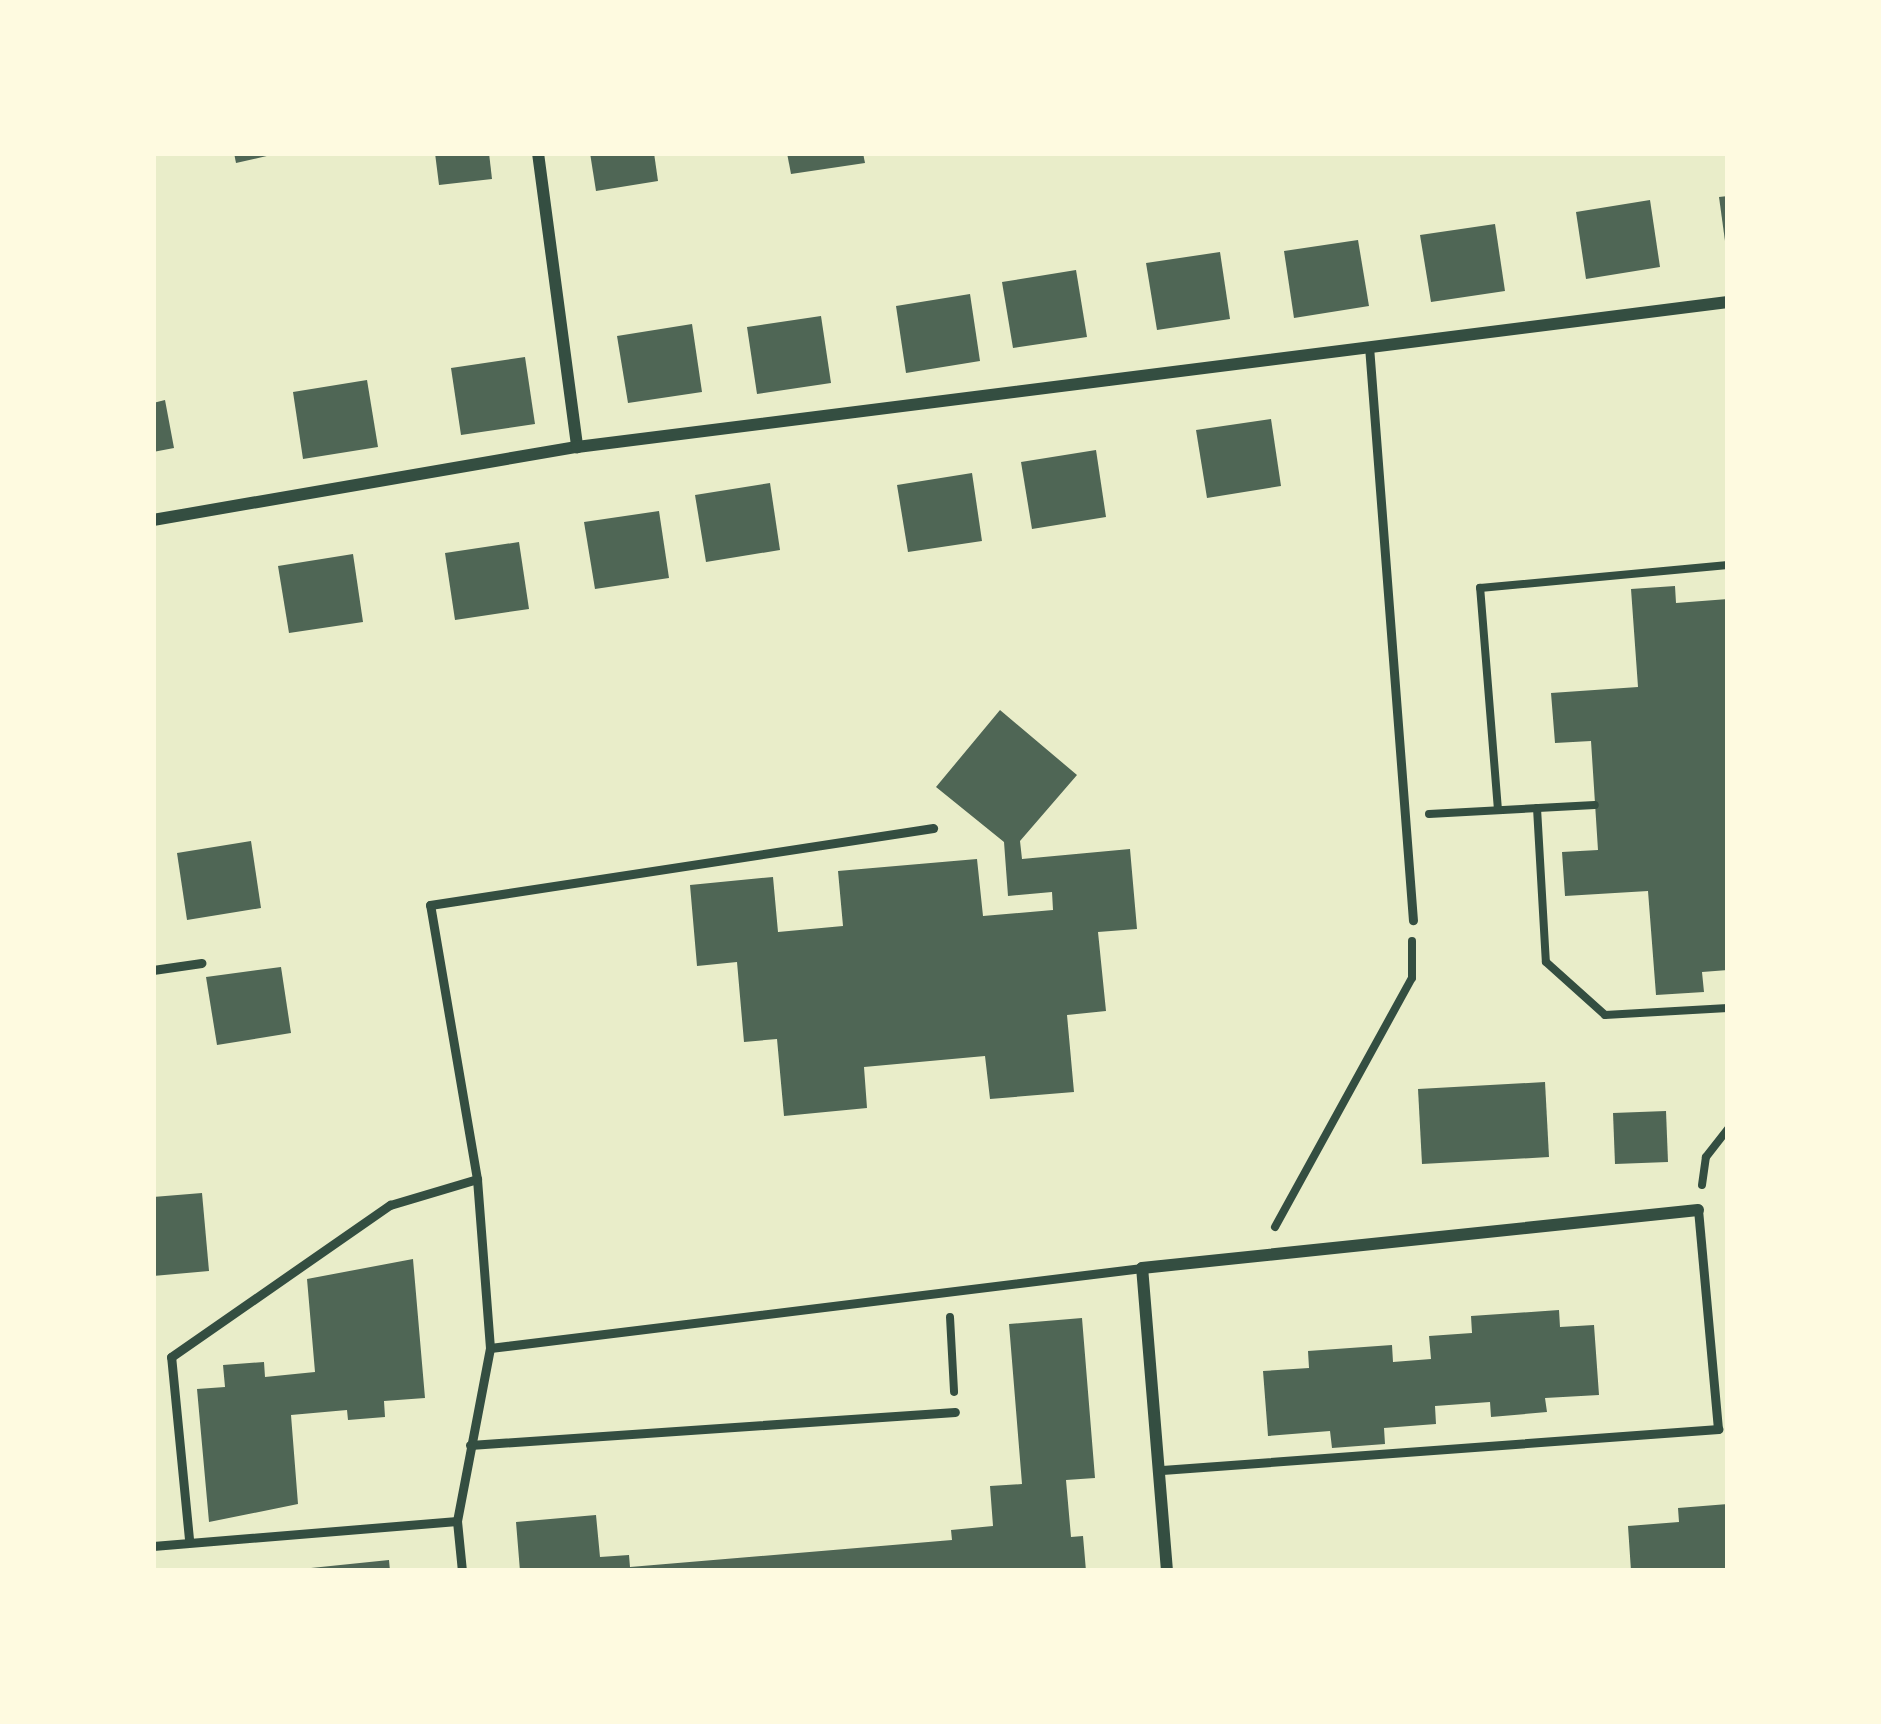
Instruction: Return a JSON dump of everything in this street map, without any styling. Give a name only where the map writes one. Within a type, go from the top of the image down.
[{"type":"street","points":[[538,153],[577,447]]},
{"type":"street","points":[[153,520],[577,447],[1728,302]]},
{"type":"street","points":[[1167,1571],[1142,1268],[1698,1210]]},
{"type":"lane","points":[[1369,346],[1413,920]]},
{"type":"lane","points":[[462,1571],[457,1521],[490,1348],[477,1179],[430,905],[933,828]]},
{"type":"lane","points":[[153,970],[201,963]]},
{"type":"lane","points":[[190,1539],[171,1357],[390,1204],[477,1179]]},
{"type":"lane","points":[[1162,1470],[1718,1429],[1698,1210]]},
{"type":"lane","points":[[490,1348],[1142,1268]]},
{"type":"lane","points":[[470,1445],[955,1412]]},
{"type":"lane","points":[[153,1546],[190,1539],[457,1521]]},
{"type":"path","points":[[1498,810],[1480,588],[1728,565]]},
{"type":"path","points":[[1407,815],[1595,805]]},
{"type":"path","points":[[1538,808],[1546,962],[1605,1015],[1728,1008]]},
{"type":"path","points":[[1260,1255],[1412,978],[1413,920]]},
{"type":"path","points":[[1698,1210],[1706,1157],[1728,1129]]},
{"type":"path","points":[[949,1292],[955,1412]]},
{"type":"building","points":[[234,153],[271,153],[271,155],[236,163]]},
{"type":"building","points":[[435,153],[489,153],[492,179],[439,185]]},
{"type":"building","points":[[590,153],[654,153],[658,181],[596,191]]},
{"type":"building","points":[[787,153],[863,153],[865,163],[791,174]]},
{"type":"building","points":[[1728,196],[1728,241],[1725,241],[1719,197]]},
{"type":"building","points":[[1650,200],[1660,267],[1586,279],[1576,212]]},
{"type":"building","points":[[1495,224],[1505,291],[1431,302],[1420,235]]},
{"type":"building","points":[[1358,240],[1369,306],[1294,318],[1284,251]]},
{"type":"building","points":[[1220,252],[1230,319],[1157,330],[1146,263]]},
{"type":"building","points":[[1076,270],[1087,337],[1013,348],[1002,282]]},
{"type":"building","points":[[970,294],[980,361],[906,373],[896,306]]},
{"type":"building","points":[[821,316],[831,383],[757,394],[747,327]]},
{"type":"building","points":[[692,324],[702,392],[628,403],[617,336]]},
{"type":"building","points":[[525,357],[535,424],[461,435],[451,368]]},
{"type":"building","points":[[367,380],[378,447],[303,459],[293,392]]},
{"type":"building","points":[[165,400],[174,448],[153,452],[153,403]]},
{"type":"building","points":[[1271,419],[1281,486],[1207,498],[1196,430]]},
{"type":"building","points":[[1096,450],[1106,517],[1032,529],[1021,462]]},
{"type":"building","points":[[972,473],[982,541],[908,552],[897,485]]},
{"type":"building","points":[[770,483],[780,550],[706,562],[695,495]]},
{"type":"building","points":[[659,511],[669,578],[595,589],[584,522]]},
{"type":"building","points":[[519,542],[529,609],[455,620],[445,553]]},
{"type":"building","points":[[353,554],[363,622],[289,633],[278,566]]},
{"type":"building","points":[[1675,586],[1676,603],[1728,599],[1728,970],[1702,972],[1704,992],[1656,995],[1648,891],[1565,896],[1562,852],[1598,850],[1591,741],[1555,743],[1551,693],[1638,687],[1631,589]]},
{"type":"building","points":[[1000,710],[1077,775],[1020,841],[1022,859],[1130,849],[1137,929],[1098,932],[1106,1011],[1067,1015],[1074,1092],[990,1099],[985,1056],[864,1067],[867,1108],[784,1116],[777,1039],[744,1042],[737,962],[697,966],[690,885],[773,877],[778,932],[843,926],[838,871],[977,859],[983,916],[1053,910],[1052,892],[1008,896],[1004,842],[936,787]]},
{"type":"building","points":[[251,841],[261,908],[187,920],[177,853]]},
{"type":"building","points":[[281,967],[291,1033],[217,1045],[206,977]]},
{"type":"building","points":[[1545,1082],[1549,1157],[1422,1164],[1418,1089]]},
{"type":"building","points":[[1666,1111],[1668,1162],[1615,1164],[1613,1113]]},
{"type":"building","points":[[202,1193],[209,1271],[153,1276],[153,1197]]},
{"type":"building","points":[[413,1259],[425,1398],[384,1401],[385,1417],[348,1420],[347,1410],[291,1415],[298,1504],[209,1522],[197,1389],[225,1387],[223,1365],[264,1362],[265,1377],[315,1372],[307,1279]]},
{"type":"building","points":[[1559,1310],[1560,1327],[1594,1325],[1599,1395],[1545,1398],[1547,1412],[1491,1417],[1490,1402],[1435,1406],[1436,1424],[1384,1428],[1385,1444],[1332,1448],[1330,1431],[1268,1436],[1263,1371],[1309,1368],[1308,1351],[1392,1345],[1393,1362],[1431,1359],[1429,1336],[1472,1333],[1471,1316]]},
{"type":"building","points":[[1082,1318],[1095,1478],[1066,1480],[1071,1537],[1083,1536],[1086,1571],[520,1571],[516,1522],[596,1515],[600,1557],[629,1555],[630,1567],[952,1540],[951,1530],[993,1526],[990,1486],[1022,1484],[1009,1324]]},
{"type":"building","points":[[1728,1504],[1728,1571],[1631,1571],[1628,1526],[1679,1522],[1678,1508]]},
{"type":"building","points":[[389,1560],[390,1571],[311,1571],[311,1568]]}]
